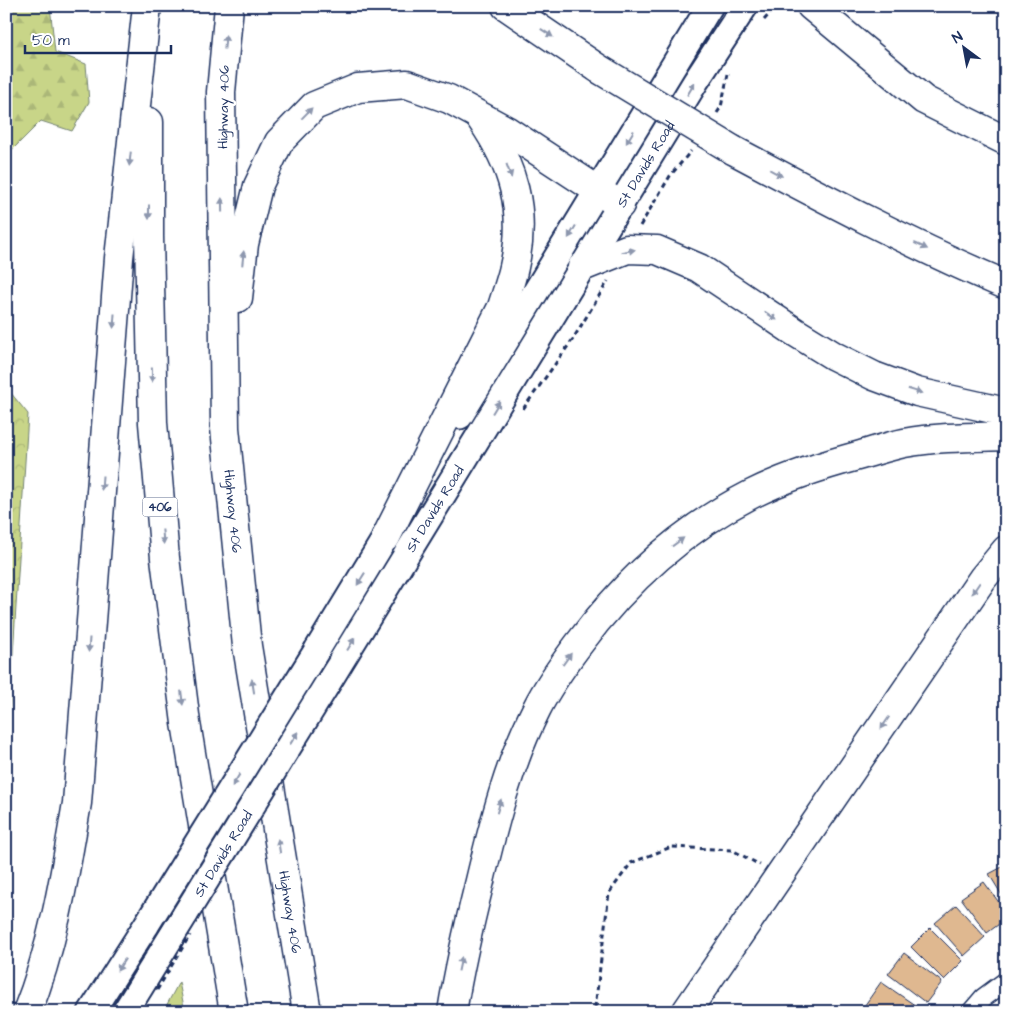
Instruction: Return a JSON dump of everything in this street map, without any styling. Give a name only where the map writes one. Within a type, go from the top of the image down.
[{"type":"highway","name":"406","points":[[148,6],[149,236],[154,433],[164,558],[186,723],[233,1009]]},
{"type":"highway","points":[[27,1012],[37,987],[62,889],[77,803],[119,258],[148,6]]},
{"type":"highway","name":"Highway 406","points":[[229,6],[221,92],[225,428],[246,646],[307,1012]]},
{"type":"highway","points":[[506,6],[599,69],[733,150],[863,218],[1006,284]]},
{"type":"highway","points":[[816,11],[969,108],[1006,121]]},
{"type":"highway","points":[[816,11],[924,100],[1006,141]]},
{"type":"highway","points":[[225,428],[244,244],[258,186],[279,142],[314,106],[358,88],[407,84],[449,98],[478,113],[620,205]]},
{"type":"highway","points":[[386,537],[502,307],[514,267],[519,236],[518,203],[510,174],[497,141],[478,113]]},
{"type":"highway","points":[[582,267],[627,249],[657,250],[699,268],[826,351],[874,376],[918,392],[1006,412]]},
{"type":"highway","points":[[452,1012],[459,967],[493,825],[511,768],[537,707],[564,664],[593,625],[623,591],[666,551],[706,522],[752,494],[822,465],[904,443],[1006,436]]},
{"type":"highway","points":[[686,1012],[983,578],[1006,550]]},
{"type":"highway","points":[[705,1012],[850,774]]},
{"type":"main road","name":"St Davids Road","points":[[91,1012],[317,650],[710,6]]},
{"type":"main road","name":"St Davids Road","points":[[125,1012],[696,81],[745,6]]},
{"type":"street","points":[[972,1012],[983,998],[1006,981]]},
{"type":"path","points":[[595,1008],[609,893],[631,863],[671,847],[732,850],[780,875]]},
{"type":"green space","points":[[6,6],[50,6],[55,52],[86,64],[89,102],[72,131],[41,121],[6,156]]},
{"type":"green space","points":[[6,387],[28,414],[6,767]]},
{"type":"green space","points":[[179,982],[185,1012],[163,1012]]},
{"type":"building","points":[[1006,865],[1006,902],[989,874]]},
{"type":"building","points":[[984,882],[1006,912],[1006,919],[987,933],[961,898]]},
{"type":"building","points":[[956,905],[985,937],[964,956],[935,923]]},
{"type":"building","points":[[930,928],[963,961],[944,980],[911,947]]},
{"type":"building","points":[[904,953],[942,982],[926,1003],[888,974]]},
{"type":"building","points":[[881,982],[922,1010],[921,1012],[860,1012]]}]
